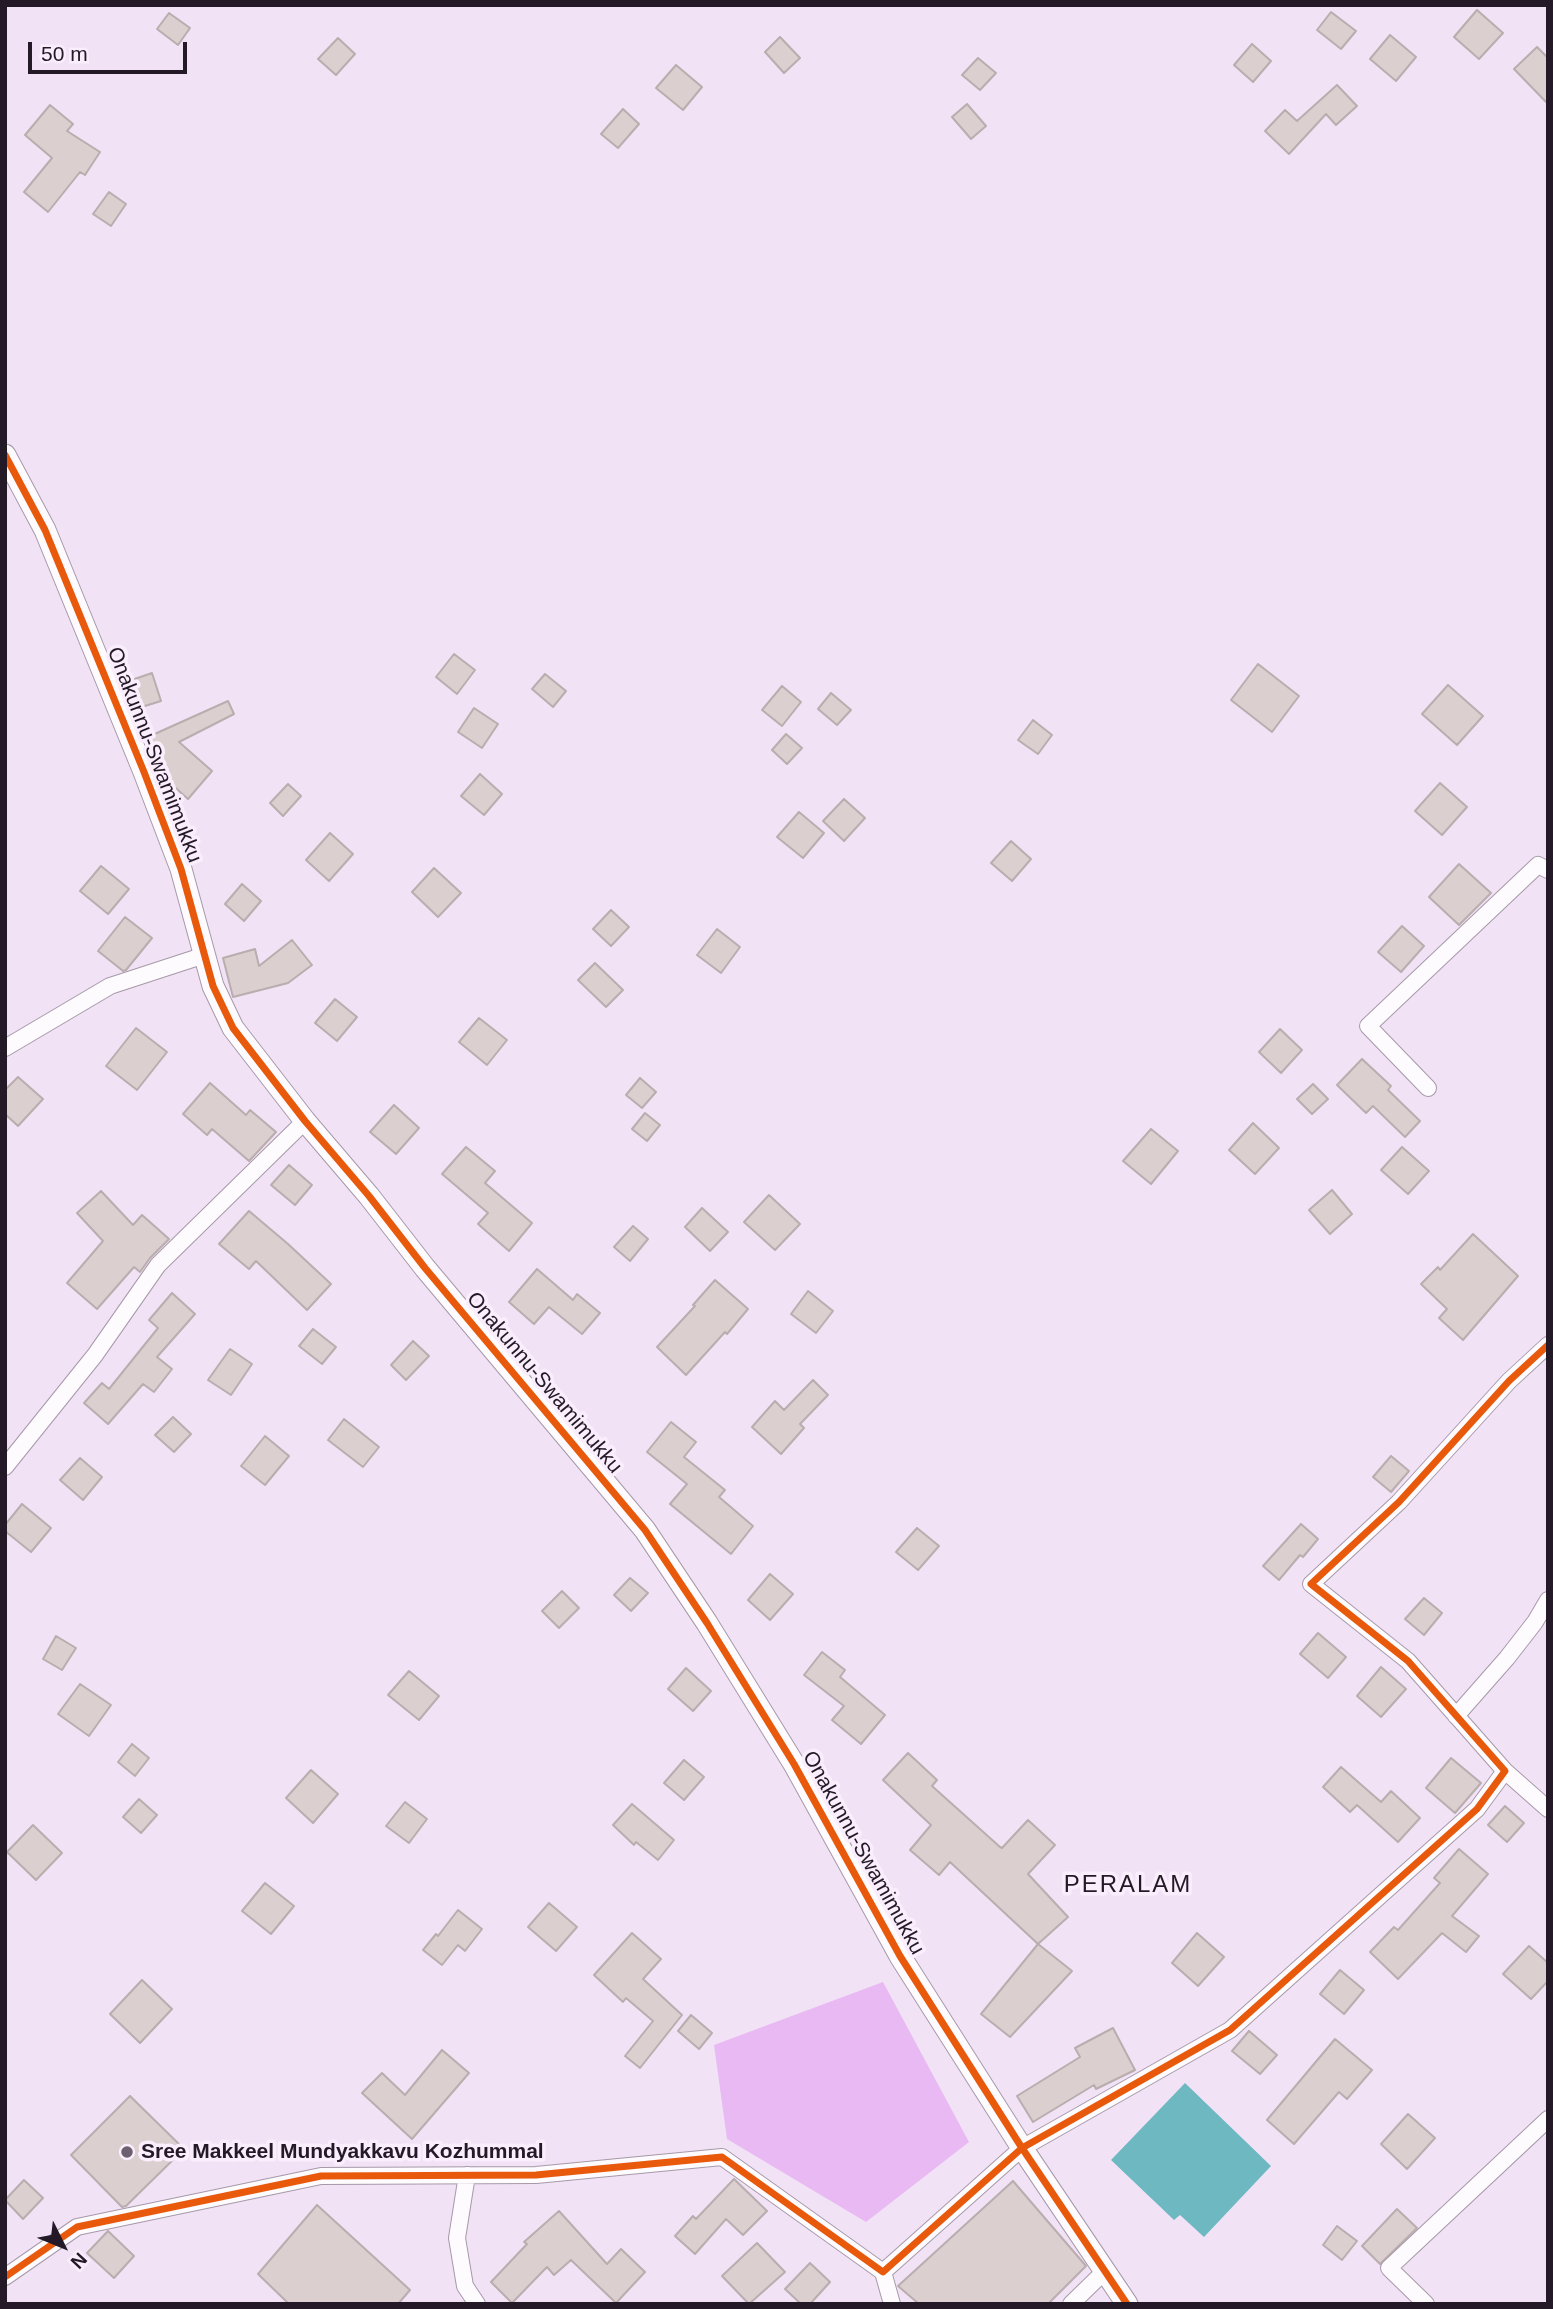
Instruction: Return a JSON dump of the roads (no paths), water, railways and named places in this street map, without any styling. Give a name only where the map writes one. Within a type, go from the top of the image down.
[{"type":"street","name":"Onakunnu-Swamimukku","points":[[5,455],[45,530],[144,772],[181,869],[213,986],[233,1028],[305,1121],[494,1352],[645,1530],[707,1623],[794,1765],[900,1956],[1022,2148],[1127,2304]]},
{"type":"street","points":[[1428,1088],[1368,1026],[1538,865],[1548,870]]},
{"type":"street","points":[[5,1048],[110,986],[205,955]]},
{"type":"street","points":[[5,1467],[95,1355],[158,1265],[305,1121]]},
{"type":"street","points":[[1548,1345],[1509,1381],[1399,1502],[1311,1584],[1408,1661],[1505,1771],[1548,1809]]},
{"type":"street","points":[[1456,1716],[1507,1658],[1548,1600]]},
{"type":"street","points":[[883,2272],[1022,2148],[1230,2030],[1477,1809],[1505,1771]]},
{"type":"street","points":[[1426,2304],[1389,2268],[1548,2119]]},
{"type":"street","points":[[5,2277],[76,2228],[321,2176],[536,2175],[722,2157],[883,2272],[892,2304]]},
{"type":"street","points":[[467,2175],[457,2238],[465,2286],[477,2304]]},
{"type":"street","points":[[1070,2304],[1106,2270]]},
{"type":"water","points":[[1185,2083],[1271,2166],[1204,2237],[1180,2215],[1174,2220],[1111,2160]]},
{"type":"place","name":"Sree Makkeel Mundyakkavu Kozhummal","points":[[127,2152]]},
{"type":"district","name":"PERALAM","points":[[1128,1885]]}]
